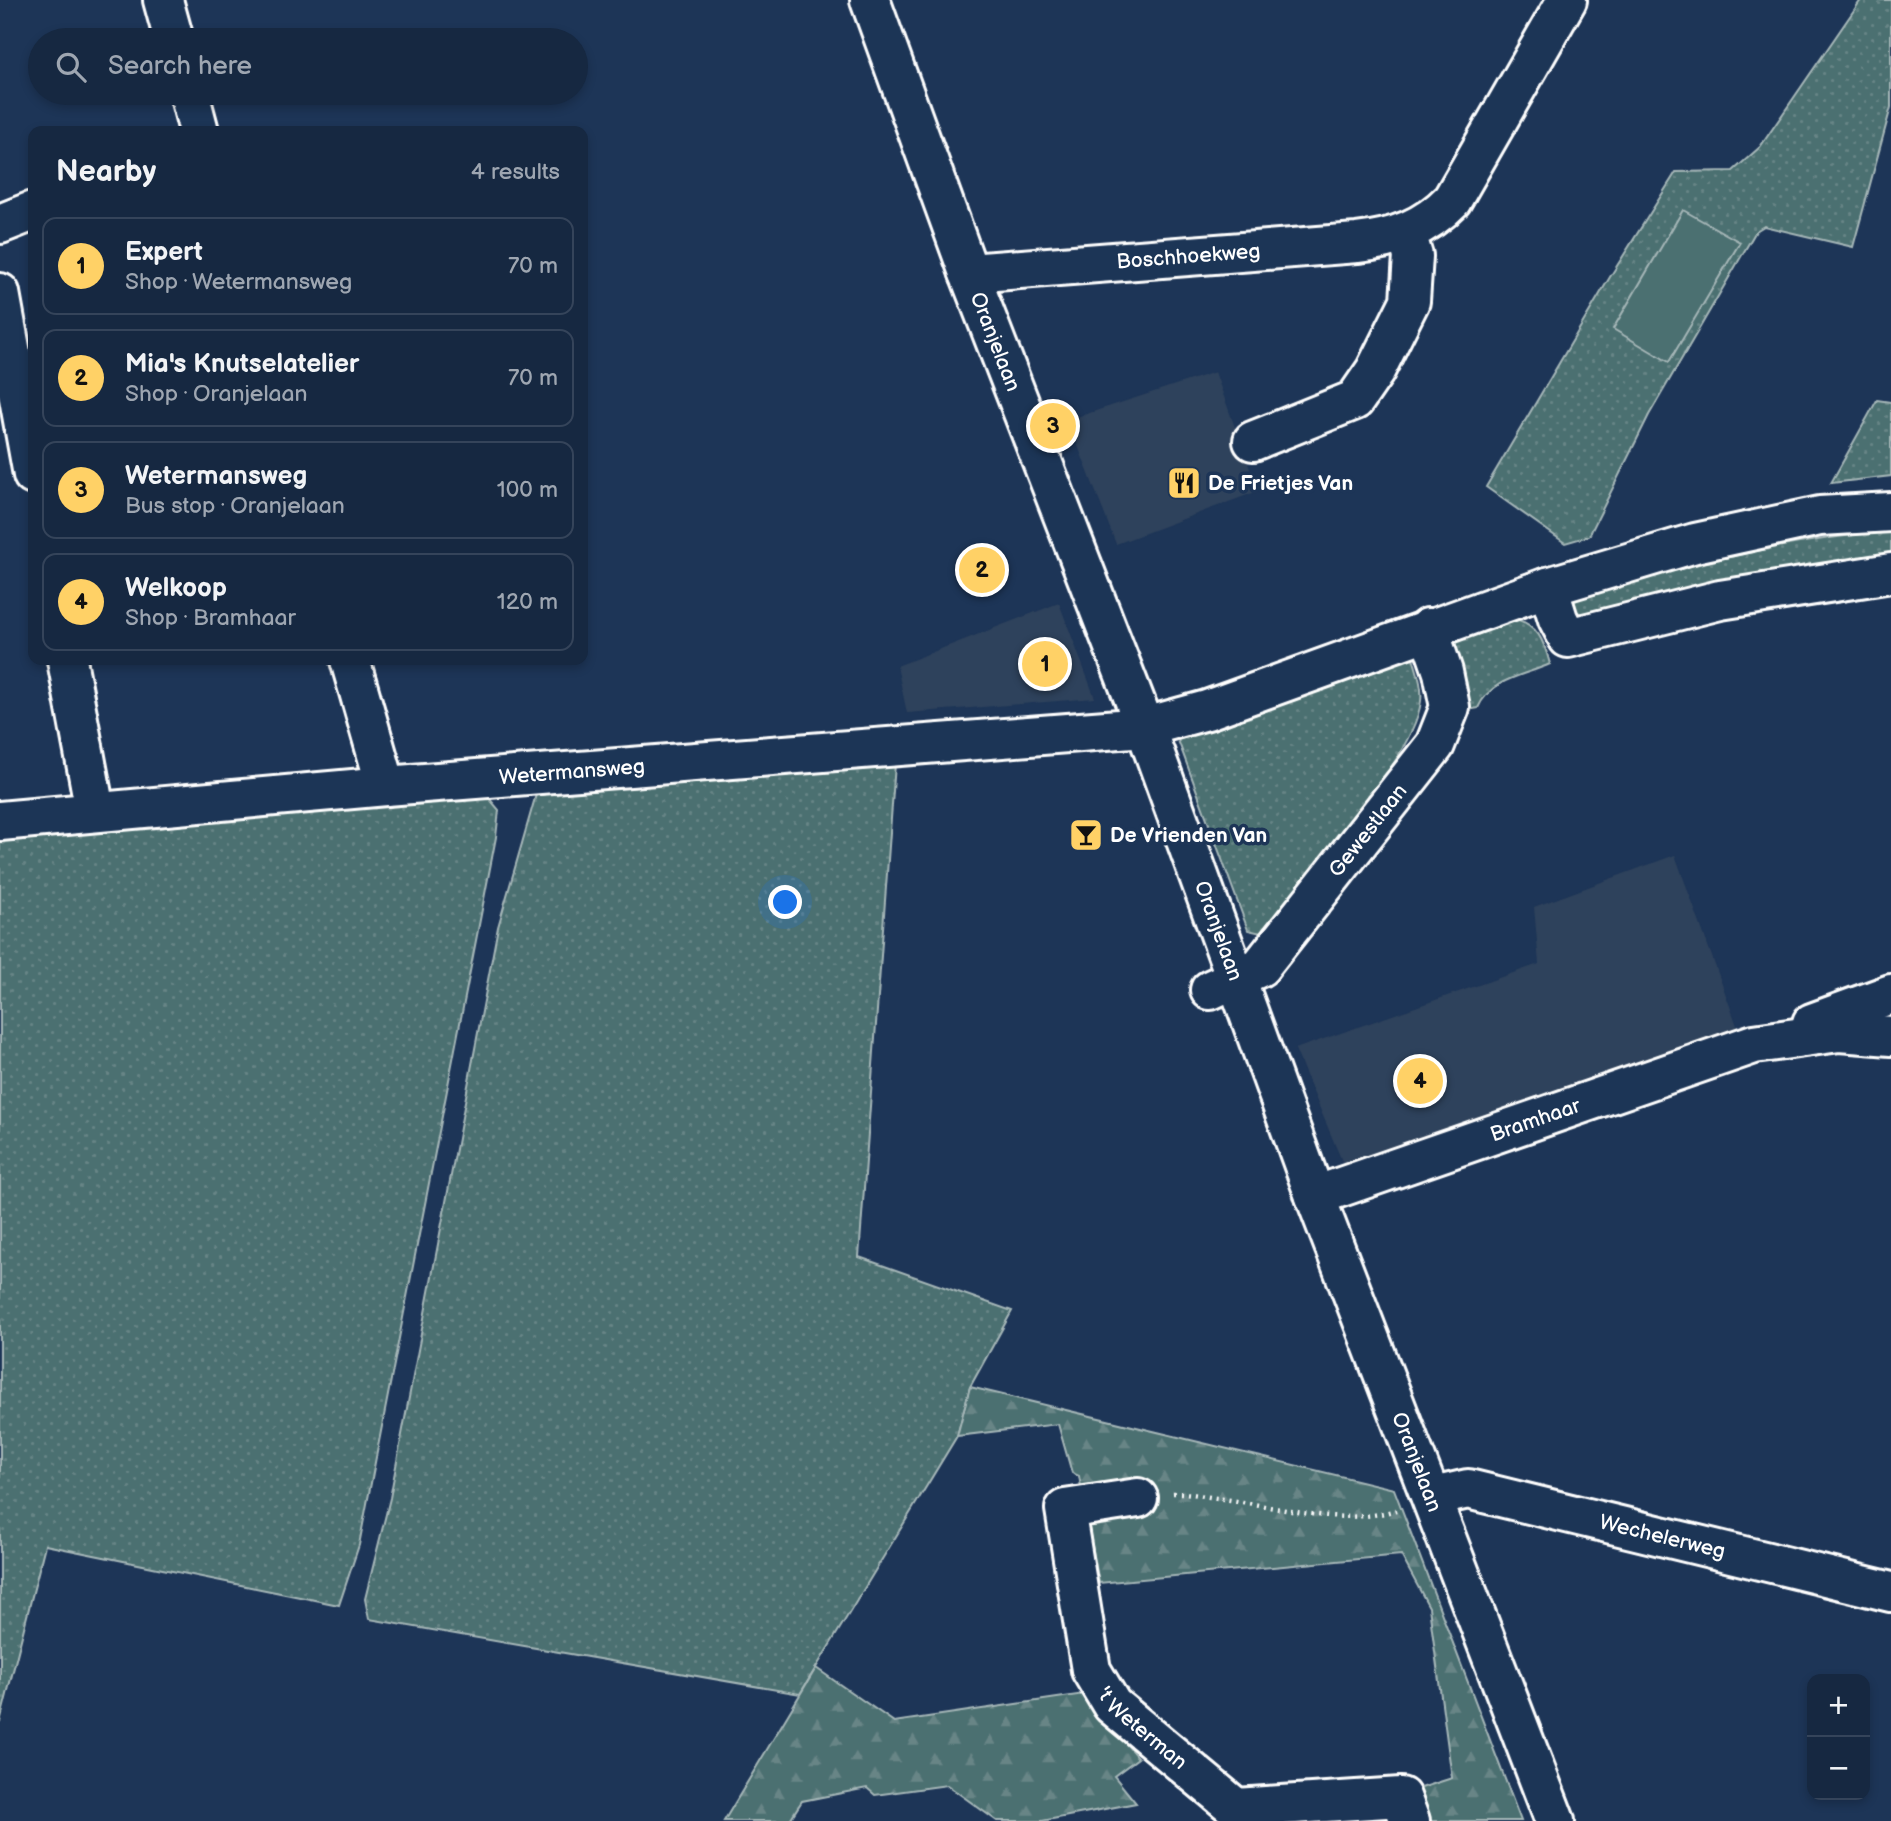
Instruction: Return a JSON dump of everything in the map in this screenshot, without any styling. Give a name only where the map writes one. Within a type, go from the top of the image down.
[{"type":"street","points":[[163,0],[171,28]]},
{"type":"street","name":"Oranjelaan","points":[[870,0],[969,274],[1145,727],[1223,984],[1315,1196],[1420,1502],[1555,1821]]},
{"type":"street","name":"Boschhoekweg","points":[[969,274],[1357,243],[1406,233],[1434,218],[1452,200],[1567,0]]},
{"type":"street","points":[[192,105],[198,126]]},
{"type":"street","points":[[0,224],[28,213]]},
{"type":"street","points":[[1253,441],[1355,400],[1376,371],[1410,301],[1413,256],[1406,233]]},
{"type":"street","points":[[0,293],[28,447]]},
{"type":"street","points":[[1145,727],[1207,710],[1428,628],[1548,587],[1695,543],[1820,516],[1891,512]]},
{"type":"street","points":[[1548,587],[1558,619],[1568,638],[1720,600],[1891,573]]},
{"type":"street","name":"Gewestlaan","points":[[1223,984],[1260,967],[1435,745],[1450,707],[1443,672],[1428,628]]},
{"type":"street","points":[[68,665],[94,811]]},
{"type":"street","points":[[350,665],[386,786]]},
{"type":"street","name":"Wetermansweg","points":[[0,821],[386,786],[1145,727]]},
{"type":"street","name":"Bramhaar","points":[[1315,1196],[1754,1044],[1891,993]]},
{"type":"street","name":"Bramhaar","points":[[1754,1044],[1839,1032],[1891,1036]]},
{"type":"street","name":"Wechelerweg","points":[[1420,1502],[1468,1489],[1891,1592]]},
{"type":"street","name":"'t Weterman","points":[[1138,1498],[1065,1509],[1091,1670],[1112,1705],[1236,1808],[1401,1797],[1410,1821]]},
{"type":"path","points":[[1138,1498],[1178,1493],[1332,1518],[1379,1515],[1420,1502]]},
{"type":"shaded area","points":[[1215,372],[1258,491],[1116,544],[1068,420]]},
{"type":"shaded area","points":[[1059,603],[1095,698],[907,713],[897,666]]},
{"type":"shaded area","points":[[1675,855],[1740,1034],[1347,1173],[1295,1049],[1539,964],[1534,907]]},
{"type":"green space","points":[[1861,0],[1891,0],[1891,107],[1853,247],[1764,226],[1756,231],[1649,415],[1589,536],[1565,543],[1486,487],[1610,277],[1676,172],[1733,171],[1760,147]]},
{"type":"green space","points":[[1683,210],[1740,242],[1669,362],[1613,329]]},
{"type":"green space","points":[[1877,400],[1891,402],[1891,476],[1831,483]]},
{"type":"green space","points":[[1891,531],[1891,561],[1611,613],[1572,613],[1573,597],[1652,576],[1770,548]]},
{"type":"green space","points":[[1512,618],[1534,629],[1545,648],[1550,664],[1509,679],[1491,690],[1478,708],[1462,711],[1443,640]]},
{"type":"green space","points":[[1412,654],[1420,683],[1421,701],[1414,726],[1399,755],[1353,820],[1261,933],[1248,930],[1178,740]]},
{"type":"green space","points":[[896,750],[859,1257],[1012,1311],[970,1387],[957,1436],[800,1694],[369,1619],[365,1599],[390,1498],[498,927],[539,784]]},
{"type":"green space","points":[[488,797],[499,810],[496,837],[359,1545],[339,1605],[45,1545],[0,1722],[0,836]]},
{"type":"green space","points":[[970,1387],[1394,1489],[1521,1821],[1429,1821],[1418,1789],[1452,1778],[1429,1607],[1401,1555],[1099,1583],[1079,1476],[1072,1473],[1058,1424],[957,1436]]},
{"type":"green space","points":[[816,1668],[894,1722],[1084,1694],[1138,1758],[1114,1776],[1136,1803],[1042,1821],[997,1821],[947,1785],[875,1795],[867,1788],[802,1801],[789,1821],[724,1821]]},
{"type":"place","name":"Wetermansweg","points":[[1053,426]]},
{"type":"place","name":"De Frietjes Van","points":[[1184,483]]},
{"type":"place","name":"Mia's Knutselatelier","points":[[982,570]]},
{"type":"place","name":"Expert","points":[[1045,664]]},
{"type":"place","name":"De Vrienden Van","points":[[1086,835]]},
{"type":"place","name":"Welkoop","points":[[1420,1081]]}]
